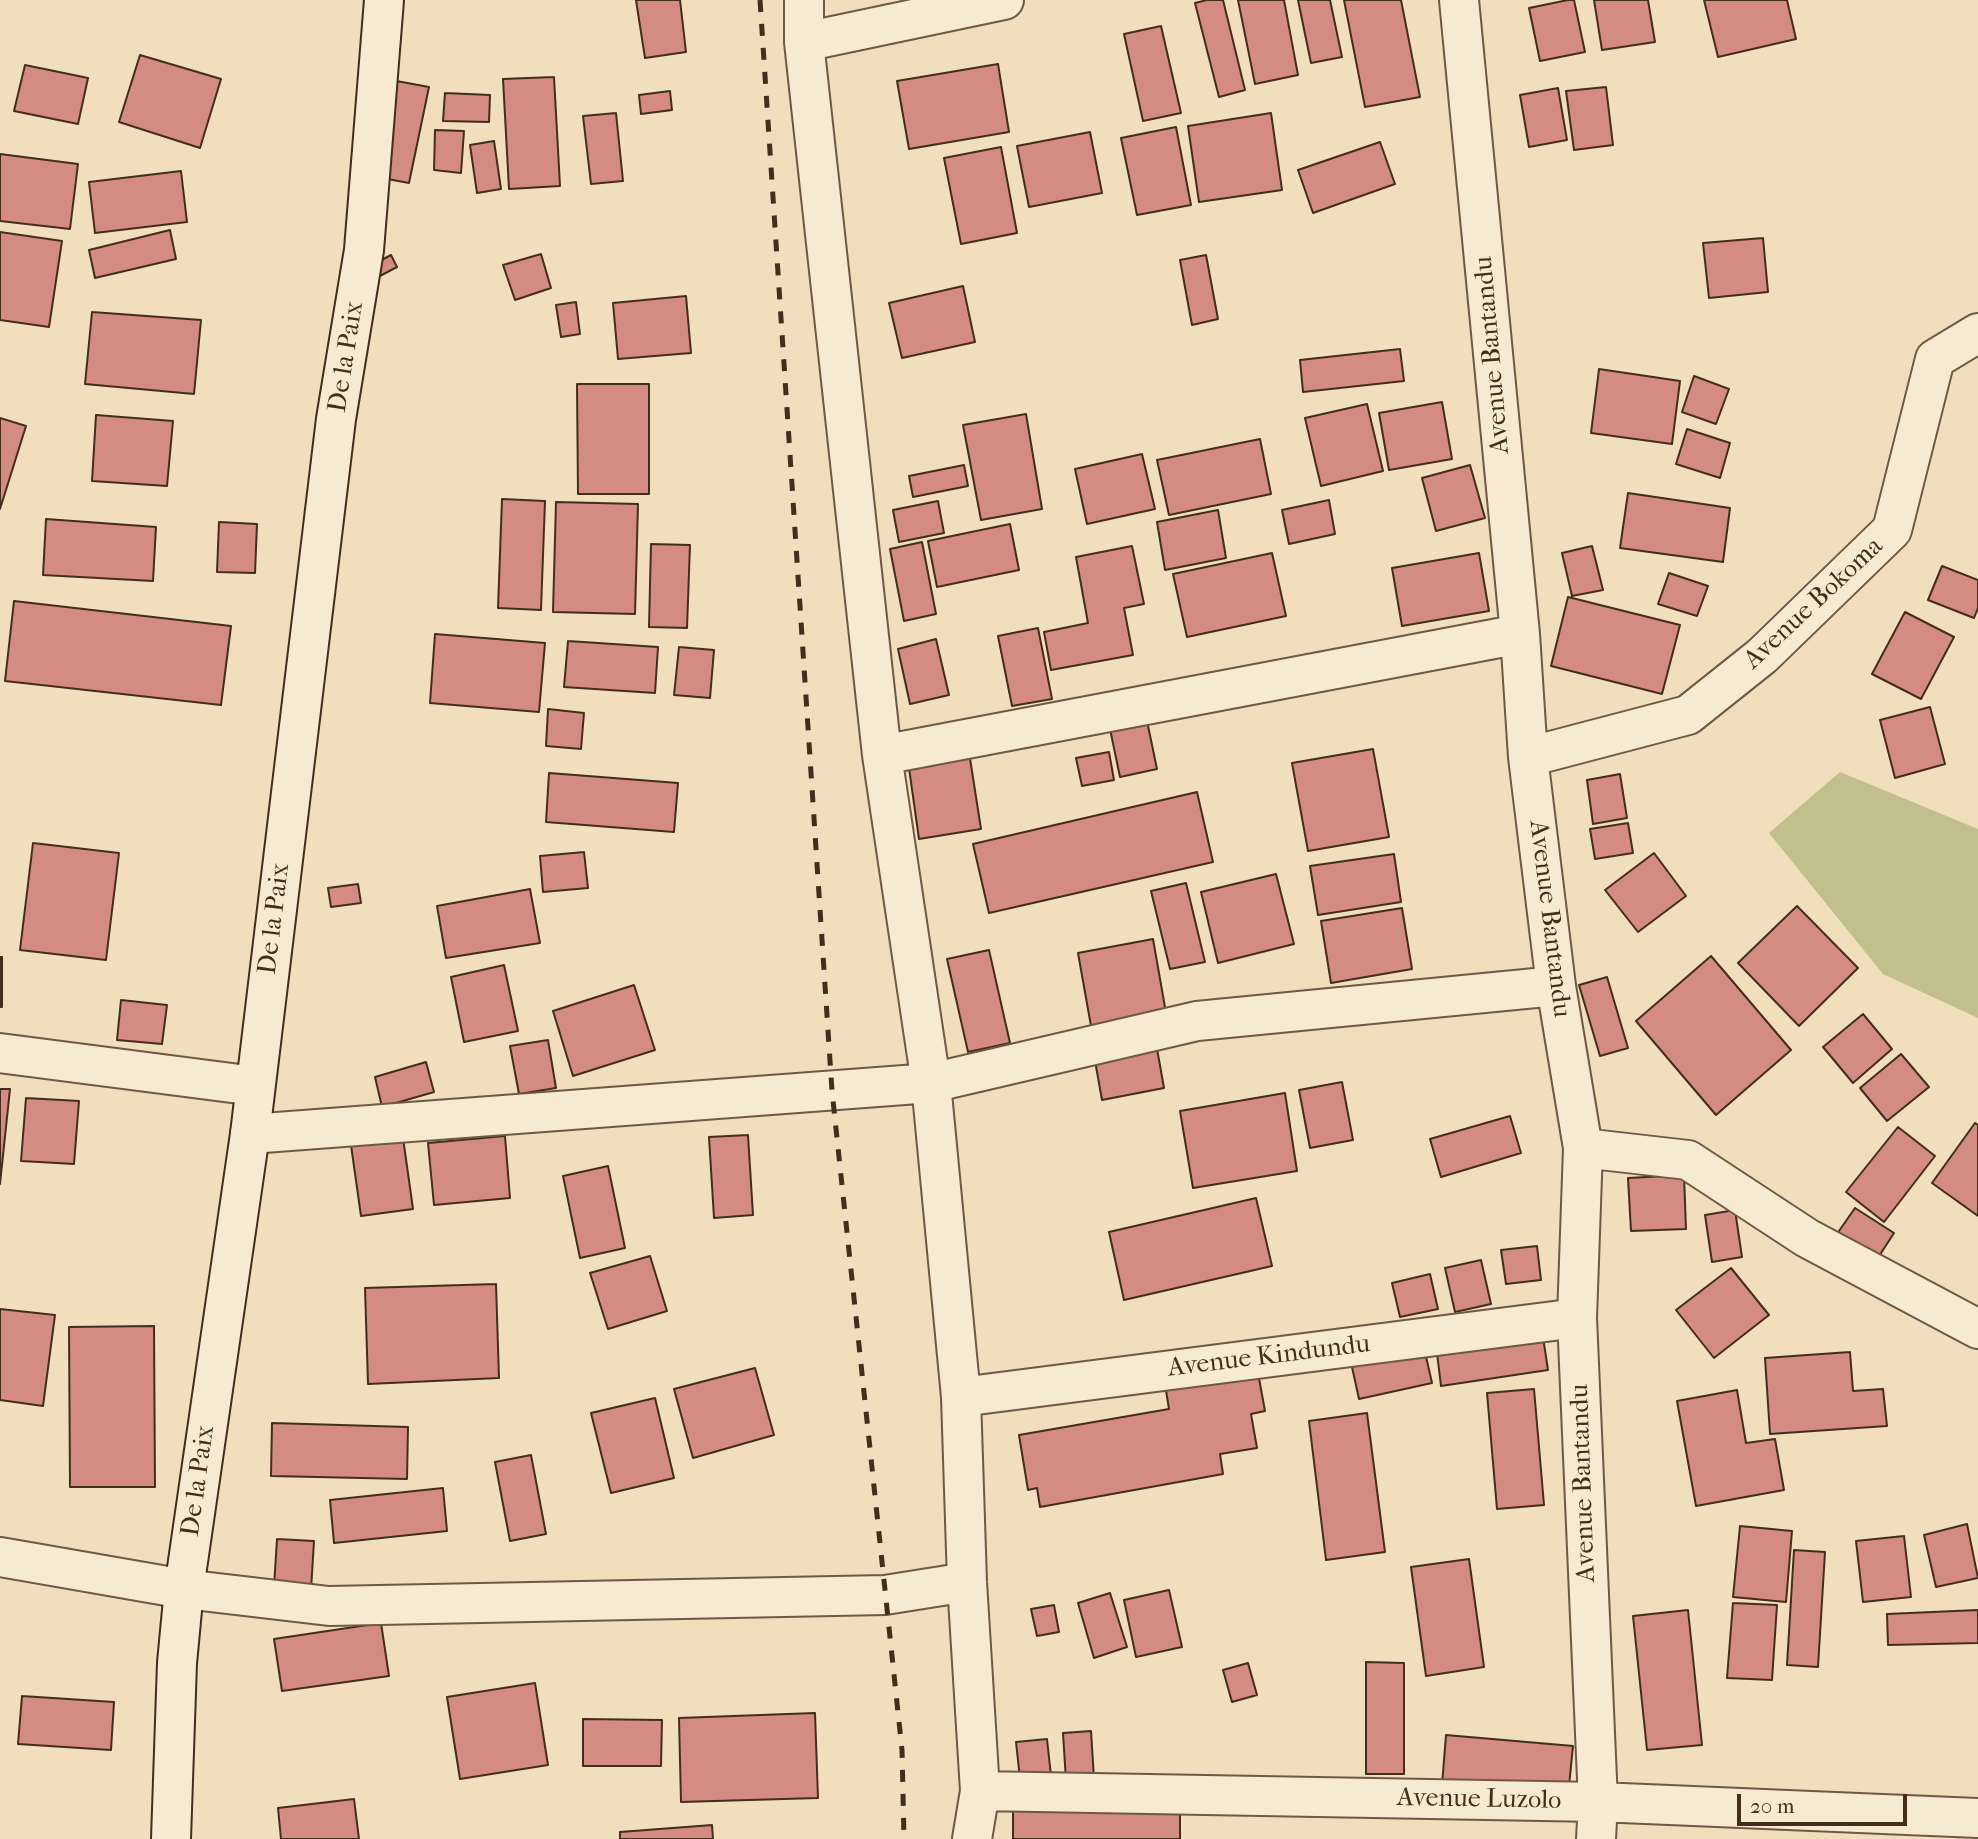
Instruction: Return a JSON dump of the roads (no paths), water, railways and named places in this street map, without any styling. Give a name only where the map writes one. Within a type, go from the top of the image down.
[{"type":"street","name":"De la Paix","points":[[171,1839],[177,1663],[184,1589],[250,1134],[336,419],[364,250],[384,0]]},
{"type":"street","points":[[804,0],[804,42],[882,755],[931,1083],[961,1397],[967,1582],[980,1791],[972,1839]]},
{"type":"street","points":[[804,42],[1003,0]]},
{"type":"street","name":"Avenue Bantandu","points":[[1459,0],[1520,634],[1528,757],[1556,986],[1583,1148],[1577,1318],[1598,1802],[1596,1839]]},
{"type":"street","name":"Avenue Bokoma","points":[[1528,757],[1688,715],[1762,656],[1892,530],[1935,359],[1978,333]]},
{"type":"street","points":[[882,755],[1520,634]]},
{"type":"street","points":[[250,1134],[931,1083],[1197,1021],[1556,986]]},
{"type":"street","points":[[0,1053],[255,1086]]},
{"type":"street","points":[[1583,1148],[1688,1160],[1807,1238],[1978,1329]]},
{"type":"street","name":"Avenue Kindundu","points":[[961,1397],[1577,1318]]},
{"type":"street","points":[[0,1557],[184,1589],[329,1605],[885,1595],[967,1582]]},
{"type":"street","name":"Avenue Luzolo","points":[[980,1791],[1598,1802],[1978,1818]]},
{"type":"railway","points":[[760,0],[832,1091],[902,1750],[904,1839]]}]
